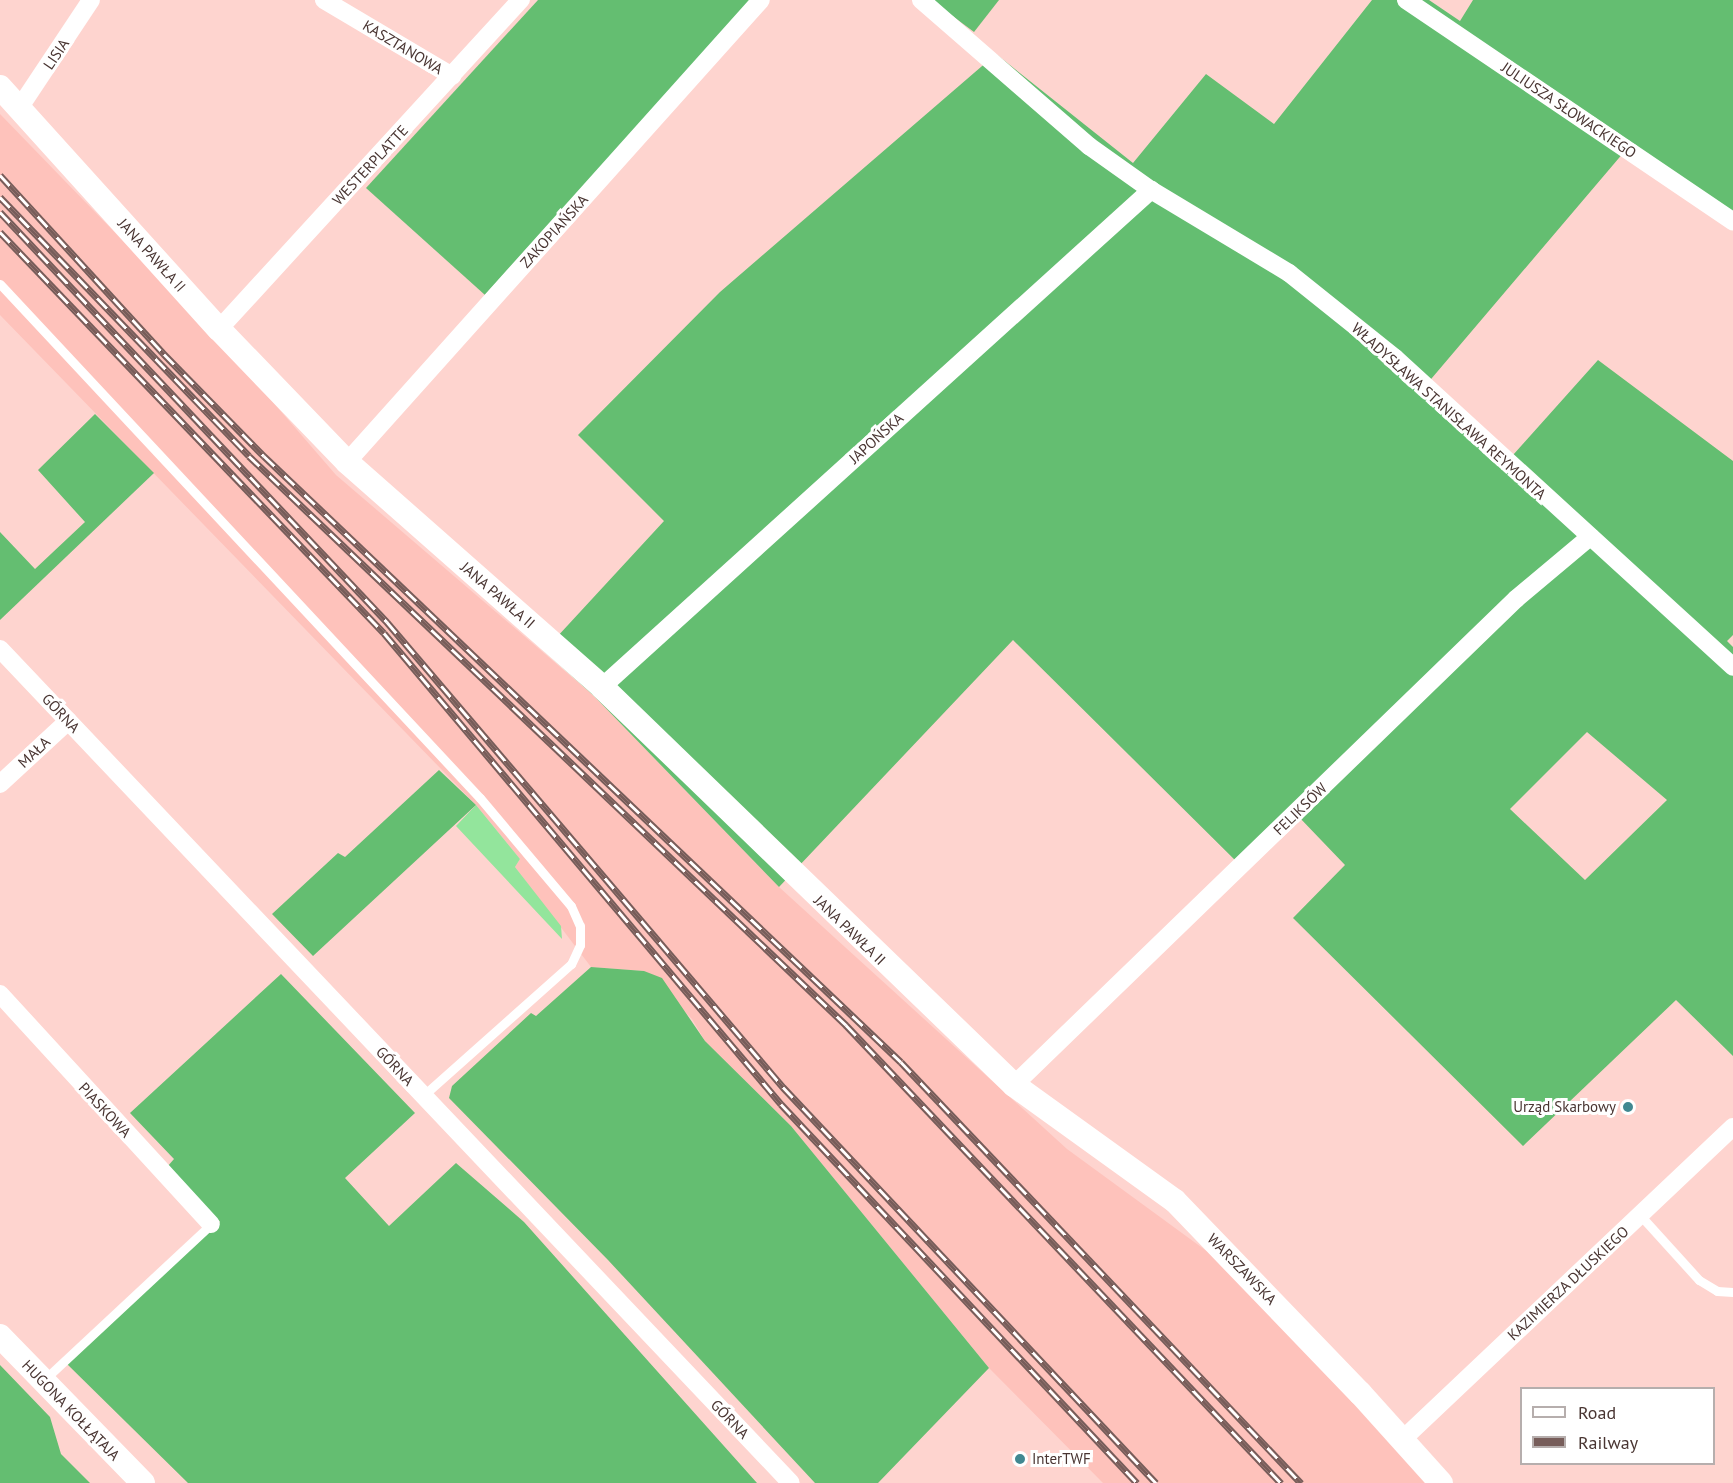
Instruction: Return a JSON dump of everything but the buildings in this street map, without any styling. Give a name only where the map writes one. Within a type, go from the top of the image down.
[{"type":"main road","name":"JANA PAWŁA II","points":[[0,87],[219,329],[347,462],[602,687],[1014,1085]]},
{"type":"main road","name":"WARSZAWSKA","points":[[1014,1085],[1175,1201],[1403,1438],[1441,1483]]},
{"type":"main road","name":"HUGONA KOŁŁĄTAJA","points":[[0,1336],[143,1483]]},
{"type":"street","name":"LISIA","points":[[20,107],[91,0]]},
{"type":"street","name":"KASZTANOWA","points":[[324,0],[452,76]]},
{"type":"street","name":"WESTERPLATTE","points":[[219,329],[521,0]]},
{"type":"street","name":"ZAKOPIAŃSKA","points":[[347,462],[761,0]]},
{"type":"street","name":"WŁADYSŁAWA STANISŁAWA REYMONTA","points":[[921,0],[1089,146],[1151,190],[1289,273],[1395,358],[1733,667]]},
{"type":"street","name":"JULIUSZA SŁOWACKIEGO","points":[[1406,0],[1733,221]]},
{"type":"street","name":"JAPOŃSKA","points":[[602,687],[1151,190]]},
{"type":"street","name":"FELIKSÓW","points":[[1014,1085],[1508,608],[1590,537]]},
{"type":"street","name":"GÓRNA","points":[[0,649],[791,1483]]},
{"type":"street","name":"MAŁA","points":[[0,784],[68,721]]},
{"type":"street","name":"PIASKOWA","points":[[0,994],[211,1224]]},
{"type":"street","name":"KAZIMIERZA DŁUSKIEGO","points":[[1403,1438],[1733,1127]]},
{"type":"lane","points":[[0,284],[480,798],[571,906],[580,926],[580,945],[571,964],[423,1096]]},
{"type":"lane","points":[[1640,1215],[1699,1280],[1717,1291],[1733,1292]]},
{"type":"lane","points":[[43,1381],[211,1224]]},
{"type":"shaded area","points":[[0,114],[221,342],[336,475],[594,696],[779,887],[1067,1149],[1212,1255],[1434,1483],[1103,1483],[989,1368],[791,1126],[705,1041],[692,1019],[644,971],[591,967],[515,867],[520,859],[476,805],[0,315]]},
{"type":"green space","points":[[538,0],[753,0],[485,295],[366,188]]},
{"type":"green space","points":[[931,0],[999,0],[974,32]]},
{"type":"green space","points":[[1372,0],[1429,0],[1460,21],[1473,0],[1733,0],[1733,213],[1630,145],[1426,385],[1513,455],[1598,360],[1733,461],[1733,635],[1727,641],[1733,647],[1733,1056],[1676,1000],[1523,1146],[1293,918],[1345,865],[1298,816],[1243,868],[1013,640],[779,887],[594,696],[544,651],[664,521],[578,435],[720,292],[996,54],[1133,163],[1206,74],[1274,124]],"holes":[[[1587,732],[1667,800],[1585,880],[1510,809]]]},
{"type":"green space","points":[[95,414],[154,473],[0,620],[0,532],[35,569],[85,522],[38,470]]},
{"type":"green space","points":[[439,770],[476,805],[313,956],[272,914],[338,853],[345,857]]},
{"type":"green space","points":[[476,805],[520,859],[515,867],[561,926],[562,939],[456,826]]},
{"type":"green space","points":[[591,967],[644,971],[662,978],[705,1041],[791,1126],[989,1368],[878,1483],[815,1483],[608,1260],[449,1098],[452,1086],[531,1013],[536,1016]]},
{"type":"green space","points":[[281,974],[415,1113],[345,1178],[389,1226],[456,1163],[524,1222],[757,1483],[188,1483],[67,1364],[220,1222],[167,1167],[174,1159],[130,1113]]},
{"type":"green space","points":[[0,1365],[50,1417],[61,1454],[90,1483],[0,1483]]},
{"type":"railway","points":[[0,175],[164,354],[264,456],[901,1062],[1301,1483]]},
{"type":"railway","points":[[0,197],[249,456],[846,1025],[1281,1483]]},
{"type":"railway","points":[[0,212],[387,622],[783,1087],[1156,1483]]},
{"type":"railway","points":[[0,232],[384,633],[781,1104],[1137,1483]]},
{"type":"place","name":"Urząd Skarbowy","points":[[1628,1107]]},
{"type":"place","name":"InterTWF","points":[[1020,1459]]}]
